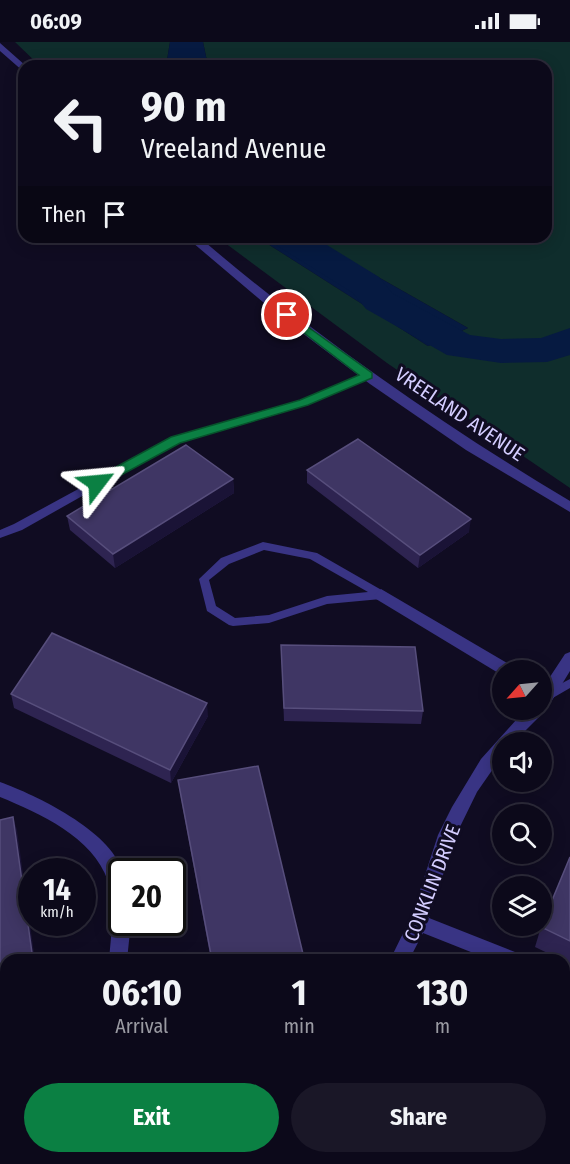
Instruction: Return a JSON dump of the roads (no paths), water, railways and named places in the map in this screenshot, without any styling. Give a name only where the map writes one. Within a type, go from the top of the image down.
[{"type":"street","points":[[0,46],[18,63]]},
{"type":"street","name":"VREELAND AVENUE","points":[[199,243],[241,279],[432,423],[570,507]]},
{"type":"street","points":[[381,595],[492,662]]},
{"type":"street","points":[[552,684],[570,658]]},
{"type":"street","name":"CONKLIN DRIVE","points":[[514,732],[525,720]]},
{"type":"street","name":"CONKLIN DRIVE","points":[[402,954],[420,923],[448,834],[492,756]]},
{"type":"street","points":[[0,789],[47,808],[91,840],[108,867]]},
{"type":"street","points":[[420,923],[498,954]]},
{"type":"street","points":[[119,954],[120,936]]},
{"type":"lane","points":[[0,534],[18,527],[176,440],[304,403],[368,376]]},
{"type":"lane","points":[[263,546],[313,556],[381,595],[327,600],[269,619],[233,622],[211,608],[204,579],[225,561],[263,546]]},
{"type":"lane","points":[[552,692],[570,683]]},
{"type":"water","points":[[170,42],[203,42],[207,60],[167,60]]},
{"type":"water","points":[[266,243],[319,243],[468,328],[428,346]]},
{"type":"waterway","points":[[299,243],[366,285],[379,301],[461,346],[501,351],[547,350],[570,340]]}]
